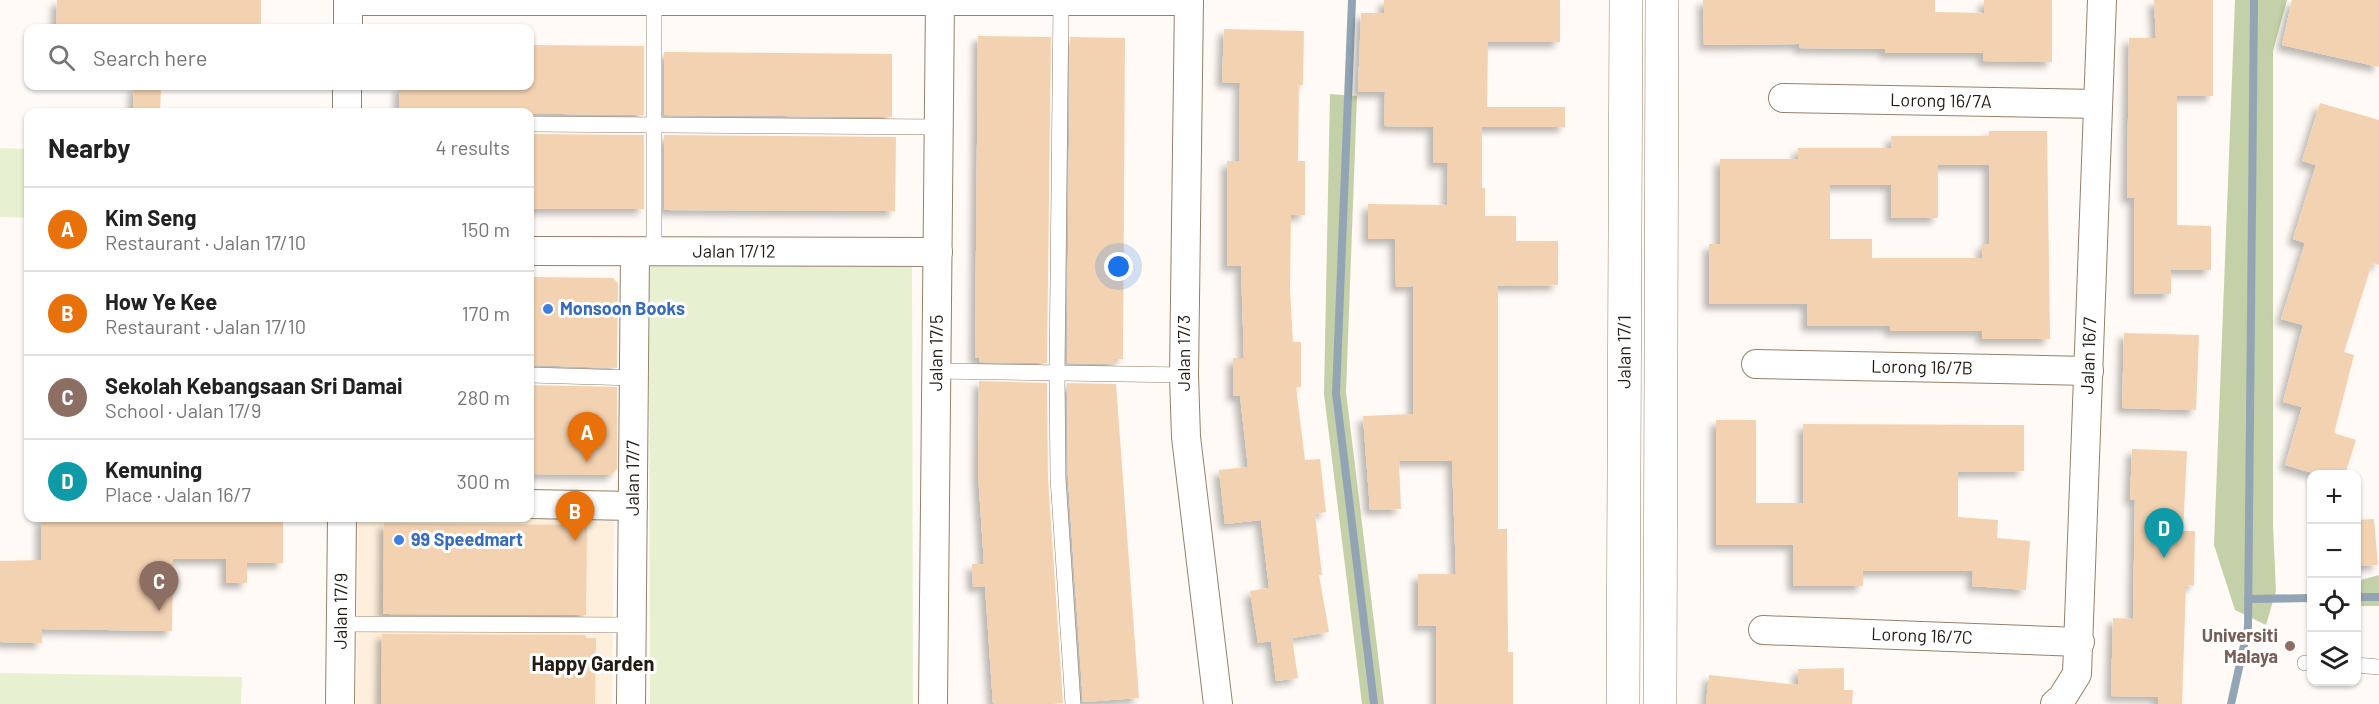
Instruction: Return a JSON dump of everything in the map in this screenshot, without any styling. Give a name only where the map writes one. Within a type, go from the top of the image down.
[{"type":"street","name":"Jalan 17/1","points":[[1623,704],[1626,0]]},
{"type":"street","name":"Jalan 17/1","points":[[1660,704],[1662,0]]},
{"type":"street","name":"Jalan 16/7","points":[[2055,704],[2062,698],[2078,674],[2102,0]]},
{"type":"street","points":[[348,10],[610,1],[1189,1]]},
{"type":"street","name":"Jalan 17/5","points":[[926,1],[939,127],[933,704]]},
{"type":"street","name":"Jalan 17/3","points":[[1189,1],[1184,375],[1186,437],[1218,704]]},
{"type":"street","points":[[347,90],[347,108]]},
{"type":"street","name":"Lorong 16/7A","points":[[1784,99],[2098,104]]},
{"type":"street","name":"Jalan 17/12","points":[[534,251],[938,252]]},
{"type":"street","name":"Jalan 17/7","points":[[631,704],[634,378],[644,252]]},
{"type":"street","name":"Lorong 16/7B","points":[[1756,364],[2089,371]]},
{"type":"street","points":[[534,504],[633,506]]},
{"type":"street","name":"Jalan 17/9","points":[[340,704],[342,522]]},
{"type":"street","name":"Lorong 16/7C","points":[[1763,630],[2079,642]]},
{"type":"lane","points":[[644,252],[654,126],[654,1]]},
{"type":"lane","points":[[1061,1],[1058,478],[1073,704]]},
{"type":"lane","points":[[534,124],[939,127]]},
{"type":"lane","points":[[936,371],[1184,375]]},
{"type":"lane","points":[[534,375],[634,378]]},
{"type":"lane","points":[[341,624],[632,625]]},
{"type":"lane","points":[[2361,666],[2379,667]]},
{"type":"shaded area","points":[[614,516],[612,704],[356,704],[358,522],[534,522],[534,517]]},
{"type":"green space","points":[[2235,0],[2287,0],[2273,51],[2273,525],[2276,591],[2266,625],[2235,610],[2214,545]]},
{"type":"green space","points":[[1330,94],[1357,96],[1346,392],[1384,704],[1362,704],[1324,394]]},
{"type":"green space","points":[[0,148],[24,149],[24,218],[0,217]]},
{"type":"green space","points":[[912,263],[913,704],[650,704],[649,264]]},
{"type":"green space","points":[[2379,575],[2379,606],[2361,606],[2361,580]]},
{"type":"green space","points":[[0,673],[242,677],[241,704],[0,704]]},
{"type":"building","points":[[57,0],[261,0],[261,24],[56,24]]},
{"type":"building","points":[[1384,0],[1560,0],[1560,42],[1488,42],[1487,107],[1565,107],[1565,127],[1482,127],[1482,188],[1485,188],[1485,216],[1516,216],[1516,241],[1558,241],[1558,285],[1498,286],[1498,529],[1507,529],[1508,652],[1513,652],[1513,704],[1436,704],[1436,626],[1418,626],[1418,574],[1456,574],[1452,461],[1399,461],[1401,509],[1370,510],[1363,416],[1413,414],[1413,286],[1396,287],[1395,239],[1368,239],[1368,204],[1447,205],[1448,163],[1433,163],[1433,127],[1384,126],[1385,92],[1358,92],[1361,13],[1384,13]]},
{"type":"building","points":[[1703,0],[1935,0],[1935,12],[1984,13],[1984,0],[2052,0],[2052,62],[1983,61],[1983,53],[1885,53],[1885,49],[1799,48],[1799,44],[1704,45]]},
{"type":"building","points":[[2154,0],[2213,0],[2213,96],[2177,96],[2177,225],[2211,226],[2211,270],[2171,270],[2171,294],[2134,294],[2134,198],[2127,198],[2129,38],[2156,38]]},
{"type":"building","points":[[2292,0],[2379,0],[2379,67],[2282,45]]},
{"type":"building","points":[[1224,29],[1304,31],[1303,85],[1299,85],[1298,161],[1305,161],[1305,215],[1291,215],[1290,290],[1293,342],[1301,342],[1301,387],[1296,387],[1305,460],[1320,459],[1326,512],[1315,514],[1322,575],[1319,575],[1329,632],[1292,638],[1298,678],[1276,681],[1271,641],[1258,643],[1250,591],[1269,588],[1261,520],[1225,524],[1219,470],[1248,467],[1240,396],[1233,396],[1233,358],[1244,358],[1241,266],[1227,266],[1227,161],[1239,161],[1240,83],[1222,82]]},
{"type":"building","points":[[978,36],[1051,37],[1047,363],[979,362],[979,358],[975,358]]},
{"type":"building","points":[[1070,37],[1125,38],[1123,359],[1115,359],[1115,364],[1067,363]]},
{"type":"building","points":[[534,45],[644,46],[644,115],[534,114],[534,108],[399,108],[399,90],[534,90]]},
{"type":"building","points":[[664,52],[892,54],[892,117],[664,115]]},
{"type":"building","points":[[134,90],[161,90],[160,108],[133,108]]},
{"type":"building","points":[[2320,103],[2379,120],[2379,265],[2372,263],[2344,352],[2354,355],[2334,433],[2356,440],[2346,470],[2307,471],[2285,465],[2302,407],[2283,402],[2303,325],[2281,319],[2305,243],[2293,239],[2316,165],[2302,161]]},
{"type":"building","points":[[1989,131],[2047,131],[2050,339],[1982,339],[1982,331],[1890,331],[1890,326],[1807,326],[1807,304],[1709,304],[1709,244],[1720,244],[1720,159],[1798,159],[1798,148],[1891,148],[1891,136],[1989,136]],"holes":[[[1938,165],[1989,165],[1989,244],[1982,244],[1982,258],[1872,258],[1872,239],[1830,239],[1830,185],[1891,185],[1891,218],[1938,218]]]},
{"type":"building","points":[[534,134],[644,135],[644,209],[534,209]]},
{"type":"building","points":[[664,135],[896,137],[895,211],[664,210]]},
{"type":"building","points":[[534,277],[613,278],[618,283],[617,368],[534,365]]},
{"type":"building","points":[[2124,333],[2199,335],[2196,410],[2122,408]]},
{"type":"building","points":[[979,381],[1047,383],[1048,478],[1063,703],[993,704],[985,586],[973,587],[972,564],[984,564],[978,473]]},
{"type":"building","points":[[1067,383],[1116,384],[1139,698],[1083,702],[1068,478]]},
{"type":"building","points":[[534,385],[617,387],[617,469],[611,475],[534,474]]},
{"type":"building","points":[[1716,420],[1756,420],[1756,503],[1803,503],[1803,424],[2024,425],[2024,471],[1958,472],[1958,517],[1998,520],[1997,538],[2030,541],[2026,590],[1972,586],[1973,571],[1863,571],[1863,586],[1793,586],[1793,545],[1716,545]]},
{"type":"building","points":[[2132,449],[2187,451],[2183,531],[2195,531],[2194,586],[2186,585],[2182,704],[2158,704],[2158,697],[2111,696],[2113,618],[2133,619],[2135,500],[2130,500]]},
{"type":"building","points":[[2374,519],[2378,565],[2361,566],[2361,520]]},
{"type":"building","points":[[41,522],[283,522],[283,563],[247,563],[247,583],[226,583],[226,559],[173,559],[172,631],[42,629],[42,643],[0,642],[0,561],[41,560]]},
{"type":"building","points":[[384,523],[587,525],[586,615],[383,614]]},
{"type":"building","points":[[382,634],[586,635],[586,638],[596,638],[595,704],[381,704]]},
{"type":"building","points":[[1844,668],[1844,690],[1853,690],[1852,704],[1706,704],[1709,675],[1798,685],[1798,669]]},
{"type":"waterway","points":[[1352,0],[1336,393],[1374,704]]},
{"type":"waterway","points":[[2231,704],[2248,627],[2254,0]]},
{"type":"waterway","points":[[2361,597],[2379,597]]},
{"type":"waterway","points":[[2248,599],[2307,598]]},
{"type":"place","name":"Monsoon Books","points":[[548,309]]},
{"type":"place","name":"Kim Seng","points":[[587,462]]},
{"type":"place","name":"99 Speedmart","points":[[399,540]]},
{"type":"place","name":"How Ye Kee","points":[[575,541]]},
{"type":"place","name":"Kemuning","points":[[2164,558]]},
{"type":"place","name":"Sekolah Kebangsaan Sri Damai","points":[[159,611]]},
{"type":"place","name":"Universiti Malaya","points":[[2290,646]]},
{"type":"district","name":"Happy Garden","points":[[593,664]]}]
